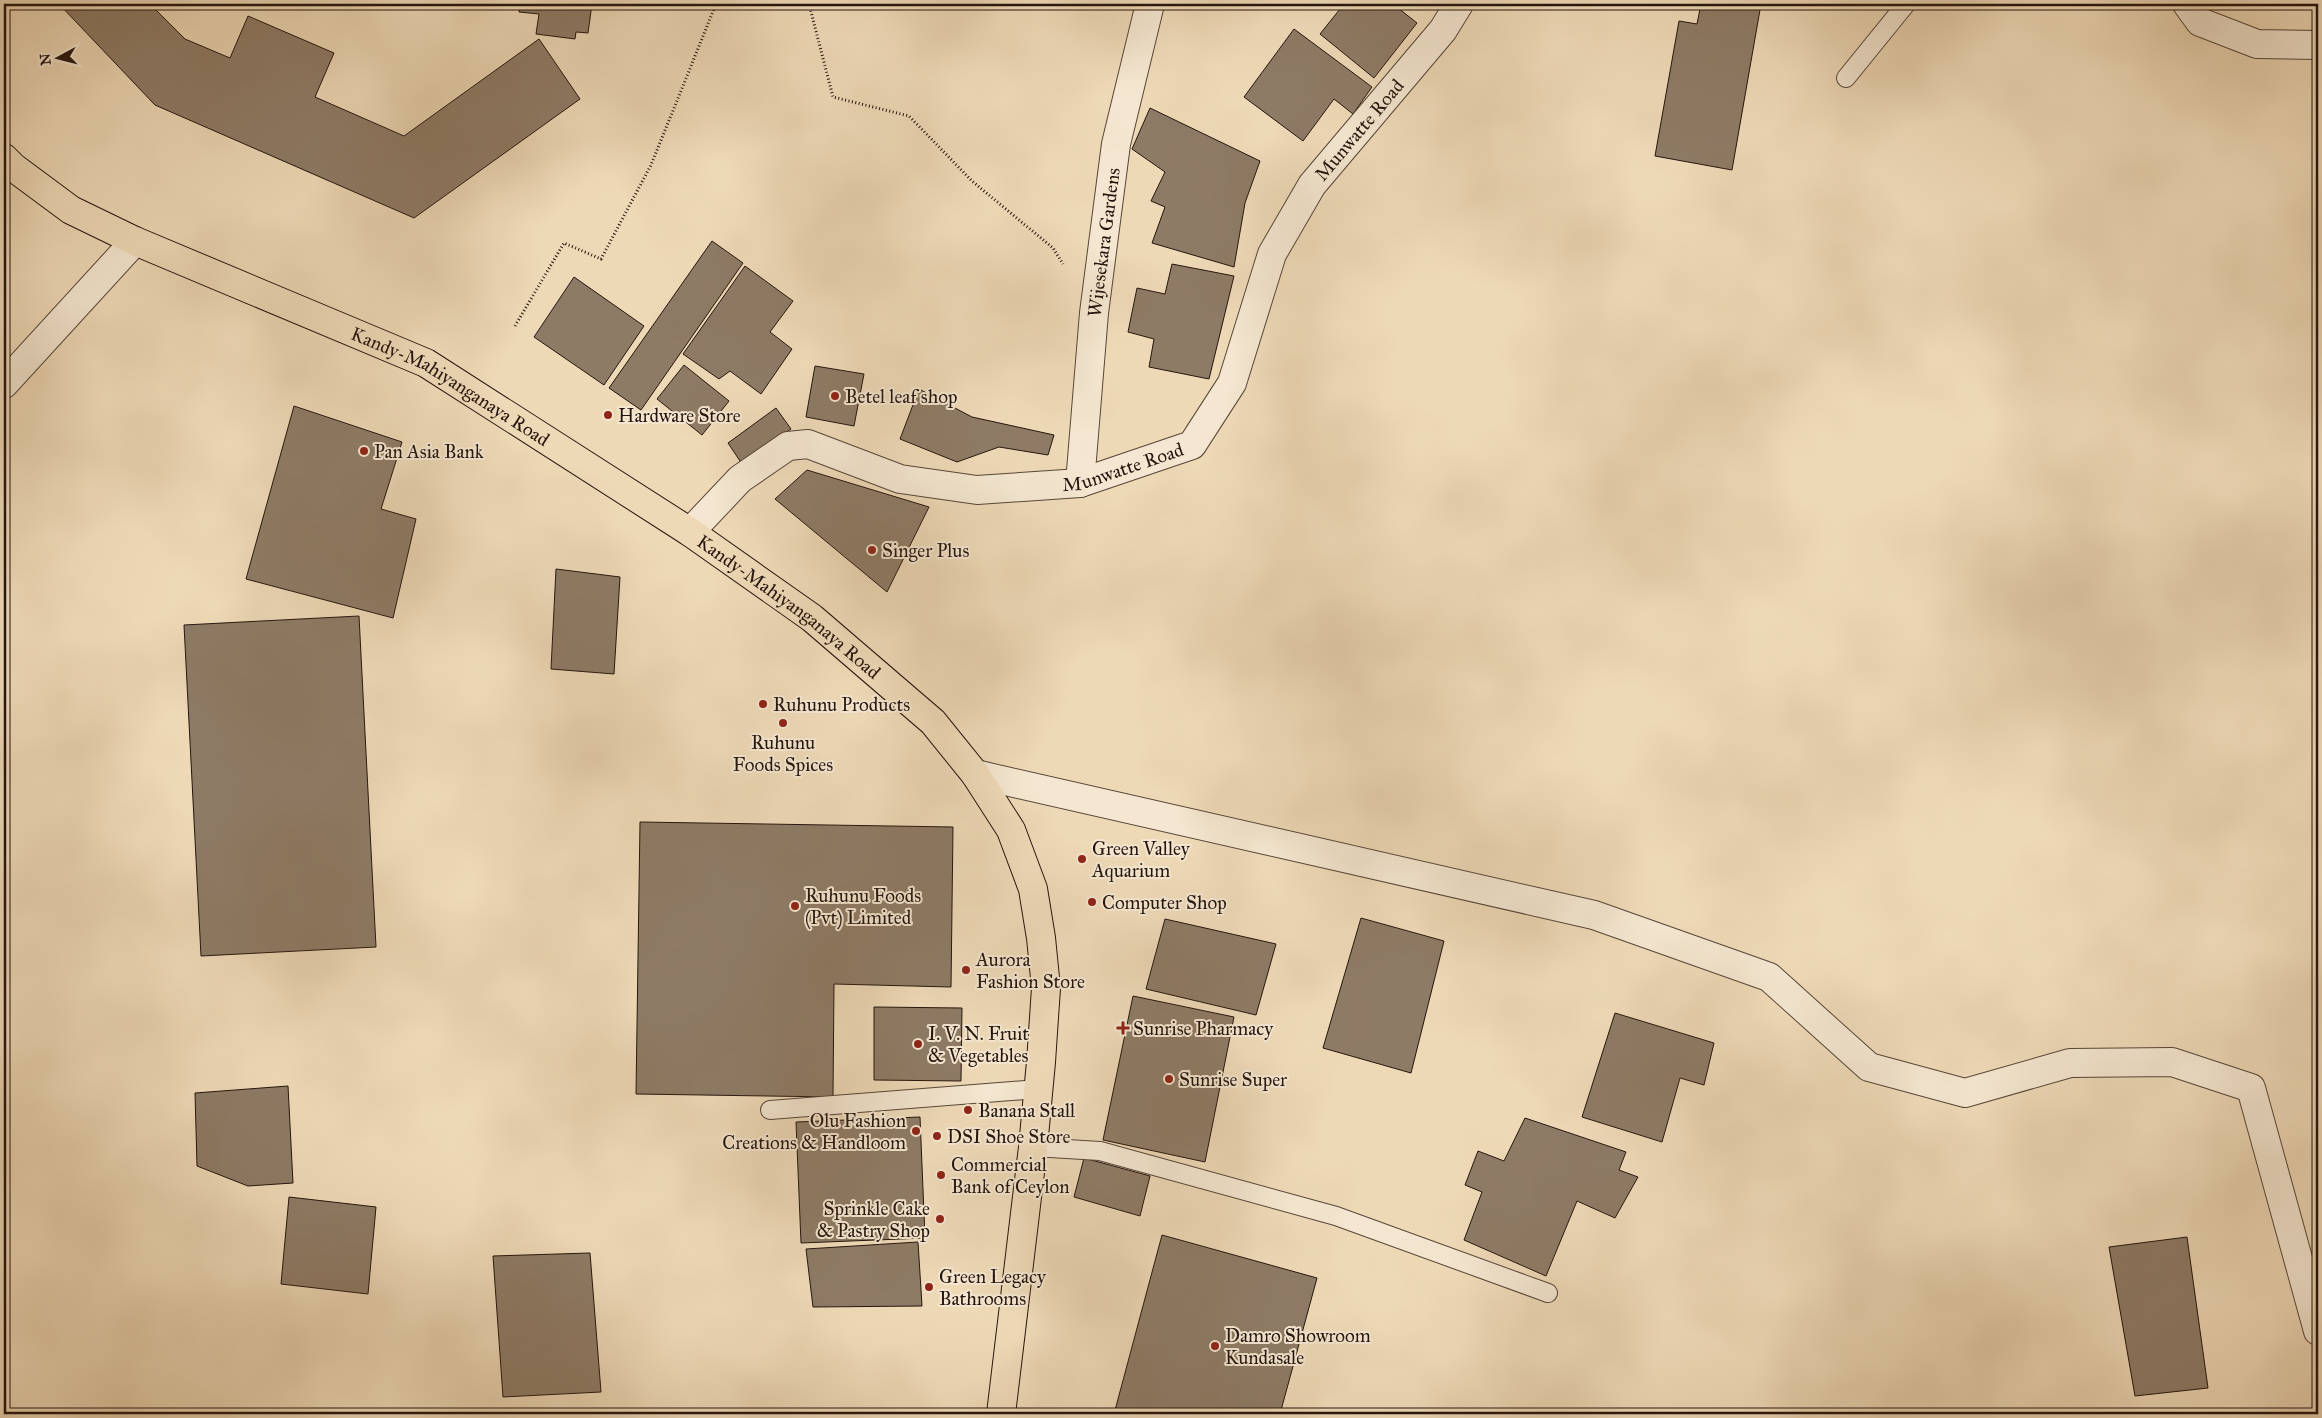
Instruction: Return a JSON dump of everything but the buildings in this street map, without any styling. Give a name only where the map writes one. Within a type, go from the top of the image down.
[{"type":"highway","name":"Kandy-Mahiyanganaya Road","points":[[4,158],[13,167],[71,210],[135,241],[426,363],[690,532],[812,618],[933,722],[975,774],[1011,830],[1033,889],[1042,938],[1046,988],[1033,1147],[1001,1414]]},
{"type":"street","name":"Wijesekara Gardens","points":[[1080,483],[1094,313],[1116,144],[1150,4]]},
{"type":"street","name":"Munwatte Road","points":[[690,532],[740,479],[788,446],[808,444],[900,479],[977,490],[1080,483],[1192,445],[1232,383],[1272,254],[1312,185],[1443,30],[1459,4]]},
{"type":"street","points":[[2187,4],[2200,22],[2257,44],[2318,45]]},
{"type":"street","points":[[4,384],[135,241]]},
{"type":"street","points":[[975,774],[1594,915],[1769,977],[1869,1067],[1965,1093],[2070,1063],[2172,1062],[2251,1088],[2318,1331]]},
{"type":"lane","points":[[1846,78],[1906,4]]},
{"type":"lane","points":[[770,1110],[1038,1088]]},
{"type":"lane","points":[[1033,1147],[1100,1151],[1336,1216],[1548,1293]]},
{"type":"path","points":[[515,326],[564,243],[601,259],[651,165],[716,4]]},
{"type":"path","points":[[809,4],[833,97],[909,116],[972,181],[1053,248],[1094,313]]},
{"type":"place","name":"Betel leaf shop","points":[[835,396]]},
{"type":"place","name":"Hardware Store","points":[[608,415]]},
{"type":"place","name":"Pan Asia Bank","points":[[364,451]]},
{"type":"place","name":"Singer Plus","points":[[872,550]]},
{"type":"place","name":"Ruhunu Products","points":[[763,704]]},
{"type":"place","name":"Ruhunu Foods Spices","points":[[783,723]]},
{"type":"place","name":"Green Valley Aquarium","points":[[1082,859]]},
{"type":"place","name":"Computer Shop","points":[[1092,902]]},
{"type":"place","name":"Ruhunu Foods (Pvt) Limited","points":[[795,906]]},
{"type":"place","name":"Aurora Fashion Store","points":[[966,970]]},
{"type":"place","name":"Sunrise Pharmacy","points":[[1123,1028]]},
{"type":"place","name":"I. V. N. Fruit & Vegetables","points":[[918,1044]]},
{"type":"place","name":"Sunrise Super","points":[[1169,1079]]},
{"type":"place","name":"Banana Stall","points":[[968,1110]]},
{"type":"place","name":"Olu Fashion Creations & Handloom","points":[[916,1131]]},
{"type":"place","name":"DSI Shoe Store","points":[[937,1136]]},
{"type":"place","name":"Commercial Bank of Ceylon","points":[[941,1175]]},
{"type":"place","name":"Sprinkle Cake & Pastry Shop","points":[[940,1219]]},
{"type":"place","name":"Green Legacy Bathrooms","points":[[929,1287]]},
{"type":"place","name":"Damro Showroom Kundasale","points":[[1215,1346]]}]
